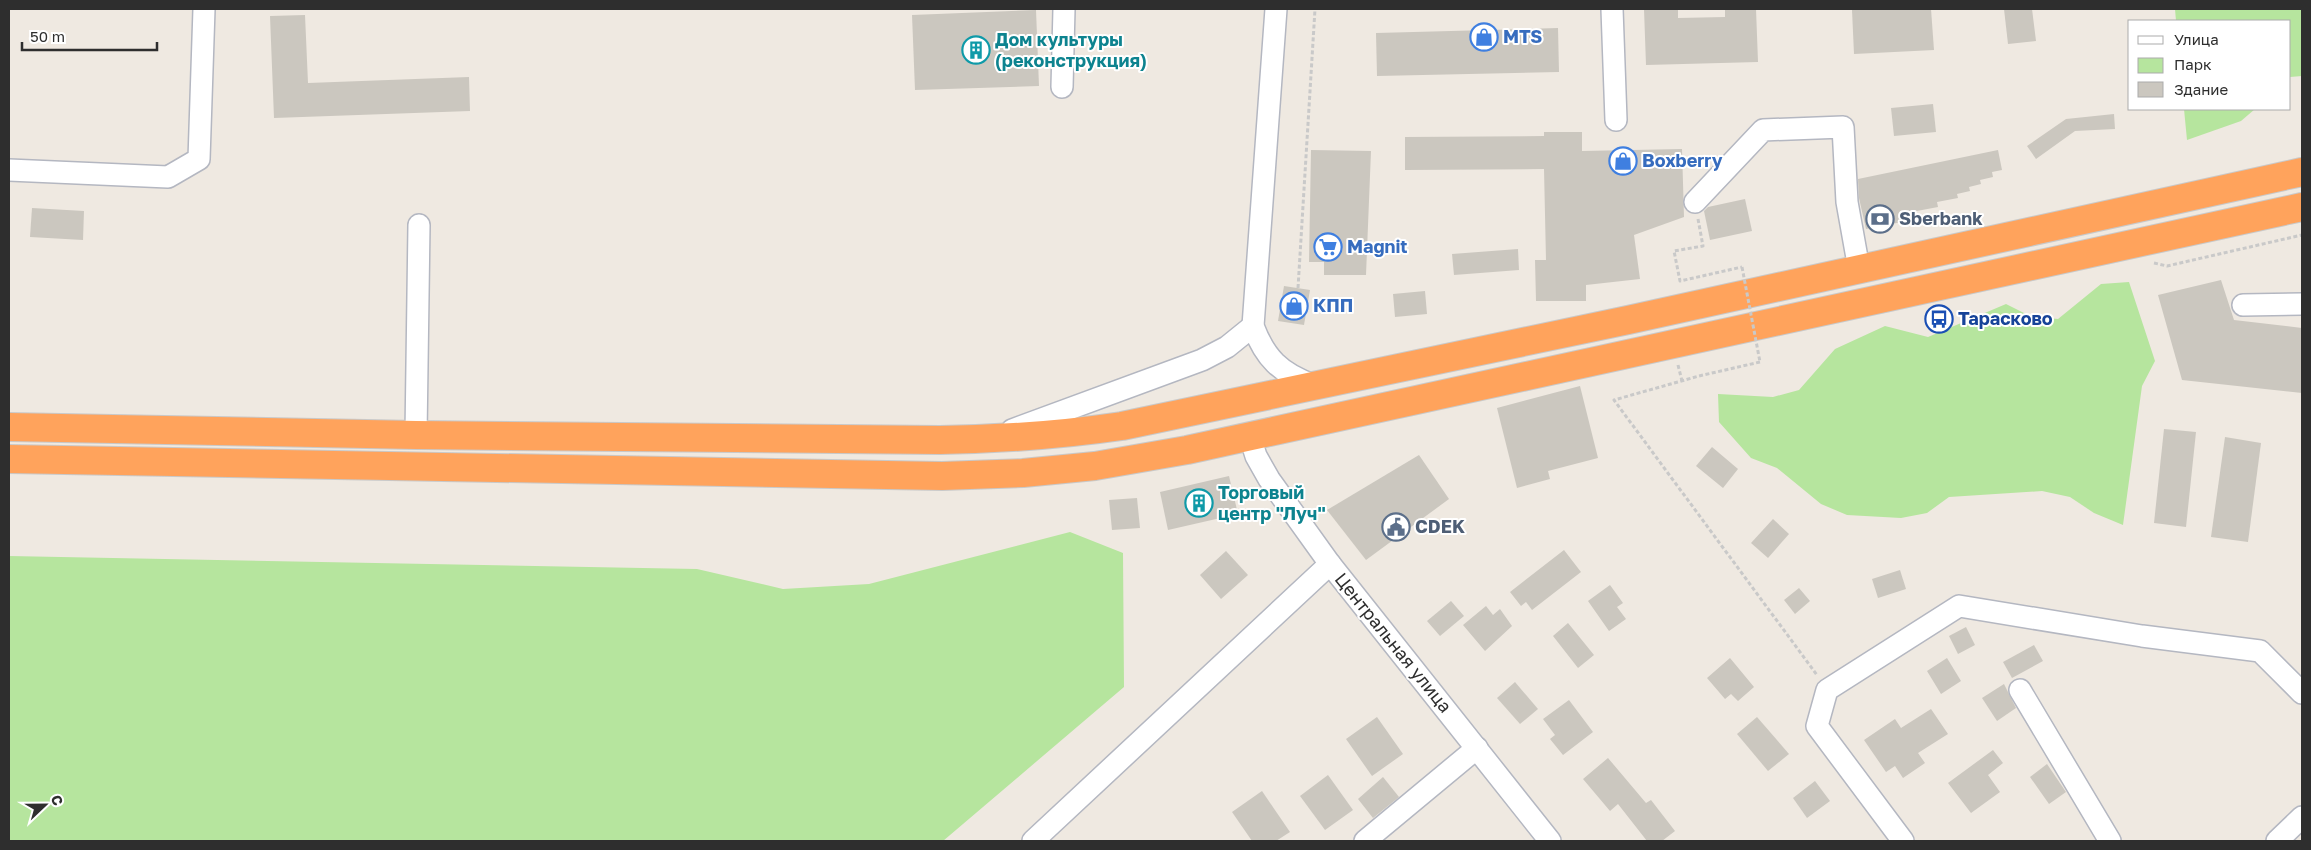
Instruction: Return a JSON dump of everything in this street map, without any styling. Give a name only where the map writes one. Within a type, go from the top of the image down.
[{"type":"highway","points":[[9,427],[416,435],[975,440],[1058,435],[1122,426],[1859,269],[2302,172]]},
{"type":"highway","points":[[9,459],[942,476],[1023,473],[1095,466],[1250,437],[2302,207]]},
{"type":"street","points":[[9,170],[168,176],[199,159],[204,9]]},
{"type":"street","points":[[1062,87],[1064,9]]},
{"type":"street","points":[[1276,9],[1253,326],[1260,345],[1277,366],[1293,378],[1312,385]]},
{"type":"street","points":[[1612,9],[1616,120]]},
{"type":"street","points":[[1695,202],[1763,130],[1843,127],[1847,202],[1859,269]]},
{"type":"street","points":[[416,435],[419,225]]},
{"type":"street","points":[[2243,305],[2302,304]]},
{"type":"street","points":[[975,440],[1024,427],[1202,360],[1227,347],[1253,326]]},
{"type":"street","name":"Центральная улица","points":[[1250,437],[1256,456],[1269,479],[1330,564],[1550,841]]},
{"type":"street","points":[[1033,841],[1330,564]]},
{"type":"street","points":[[1903,841],[1817,726],[1827,690],[1959,606],[2142,636],[2260,651],[2302,693]]},
{"type":"street","points":[[2020,690],[2110,841]]},
{"type":"street","points":[[1365,841],[1477,748]]},
{"type":"street","points":[[2277,841],[2302,817]]},
{"type":"path","points":[[1298,288],[1315,9]]},
{"type":"path","points":[[1695,202],[1703,246],[1674,251],[1680,281],[1742,267],[1760,362],[1699,376],[1614,400],[1827,690]]},
{"type":"green space","points":[[2175,9],[2302,9],[2302,76],[2291,77],[2291,20],[2176,20]]},
{"type":"green space","points":[[2184,110],[2254,110],[2241,121],[2187,140]]},
{"type":"green space","points":[[2129,282],[2155,361],[2142,386],[2123,525],[2094,513],[2070,497],[2042,491],[1949,497],[1927,513],[1901,518],[1847,515],[1821,504],[1777,468],[1751,458],[1719,422],[1718,394],[1773,397],[1799,390],[1835,349],[1885,326],[1928,337],[2006,304],[2030,316],[2058,319],[2101,284]]},
{"type":"green space","points":[[1070,532],[1123,553],[1124,687],[943,841],[9,841],[9,556],[697,569],[783,589],[869,584]]},
{"type":"building","points":[[1644,9],[1678,9],[1678,18],[1725,17],[1725,9],[1756,9],[1758,62],[1646,65]]},
{"type":"building","points":[[1931,9],[1934,50],[1854,54],[1852,10]]},
{"type":"building","points":[[2004,9],[2032,9],[2036,41],[2008,44]]},
{"type":"building","name":"Дом культуры (реконструкция)","points":[[1036,10],[1039,86],[915,90],[912,15]]},
{"type":"building","points":[[305,15],[308,83],[469,77],[470,111],[274,118],[270,16]]},
{"type":"building","points":[[1558,28],[1559,72],[1377,76],[1376,33]]},
{"type":"building","points":[[1933,104],[1936,132],[1894,136],[1891,108]]},
{"type":"building","points":[[2114,114],[2115,129],[2075,131],[2036,159],[2027,146],[2066,119]]},
{"type":"building","points":[[1544,132],[1582,132],[1582,151],[1682,149],[1684,217],[1634,235],[1640,279],[1586,285],[1586,301],[1536,301],[1535,260],[1546,260],[1544,169],[1405,170],[1405,137],[1544,136]]},
{"type":"building","points":[[1311,150],[1371,151],[1366,275],[1324,275],[1324,262],[1309,262]]},
{"type":"building","points":[[1998,150],[2002,170],[1992,172],[1993,177],[1980,180],[1981,184],[1969,187],[1970,191],[1957,194],[1958,198],[1937,202],[1938,207],[1901,214],[1902,222],[1866,229],[1859,198],[1858,179]]},
{"type":"building","points":[[1745,199],[1752,231],[1710,240],[1704,211],[1708,207]]},
{"type":"building","points":[[32,208],[84,211],[83,240],[30,237]]},
{"type":"building","points":[[1518,249],[1519,270],[1454,275],[1452,254]]},
{"type":"building","points":[[2221,280],[2234,320],[2302,328],[2302,393],[2182,380],[2158,295]]},
{"type":"building","name":"КПП","points":[[1284,286],[1310,290],[1304,325],[1278,321]]},
{"type":"building","points":[[1425,291],[1427,314],[1395,317],[1393,294]]},
{"type":"building","points":[[1580,386],[1598,458],[1548,471],[1550,479],[1517,488],[1497,408]]},
{"type":"building","points":[[2164,429],[2196,432],[2186,527],[2154,523]]},
{"type":"building","points":[[2225,437],[2261,443],[2248,542],[2211,537]]},
{"type":"building","points":[[1712,447],[1738,469],[1723,488],[1696,466]]},
{"type":"building","points":[[1419,455],[1449,499],[1366,560],[1327,510]]},
{"type":"building","name":"Торговый центр \"Луч\"","points":[[1229,476],[1238,514],[1168,530],[1160,492]]},
{"type":"building","points":[[1137,498],[1140,528],[1112,530],[1109,500]]},
{"type":"building","points":[[1773,519],[1789,534],[1768,558],[1751,543]]},
{"type":"building","points":[[1564,550],[1581,572],[1532,610],[1526,602],[1521,606],[1510,592]]},
{"type":"building","points":[[1226,551],[1248,575],[1221,599],[1200,575]]},
{"type":"building","points":[[1900,570],[1906,589],[1878,598],[1872,579]]},
{"type":"building","points":[[1610,585],[1623,603],[1617,607],[1626,619],[1609,631],[1588,601]]},
{"type":"building","points":[[1799,588],[1810,601],[1795,614],[1784,600]]},
{"type":"building","points":[[1451,601],[1464,616],[1440,636],[1427,621]]},
{"type":"building","points":[[1486,606],[1493,615],[1500,609],[1512,626],[1485,651],[1463,625]]},
{"type":"building","points":[[1568,623],[1594,655],[1578,668],[1553,636]]},
{"type":"building","points":[[1966,627],[1975,645],[1958,654],[1949,636]]},
{"type":"building","points":[[2034,645],[2043,661],[2012,678],[2003,662]]},
{"type":"building","points":[[1730,658],[1754,687],[1738,701],[1731,694],[1725,699],[1707,678]]},
{"type":"building","points":[[1947,658],[1961,681],[1941,694],[1927,671]]},
{"type":"building","points":[[1515,682],[1538,709],[1520,724],[1497,698]]},
{"type":"building","points":[[2004,684],[2016,708],[1997,721],[1982,698]]},
{"type":"building","points":[[1569,700],[1593,732],[1563,755],[1550,739],[1555,735],[1543,719]]},
{"type":"building","points":[[1931,709],[1948,734],[1918,753],[1925,763],[1903,778],[1895,766],[1886,772],[1864,740],[1895,719],[1901,728]]},
{"type":"building","points":[[1377,717],[1403,754],[1372,776],[1346,739]]},
{"type":"building","points":[[1757,717],[1789,754],[1768,771],[1737,734]]},
{"type":"building","points":[[1993,750],[2003,763],[1988,775],[2000,792],[1971,813],[1948,783]]},
{"type":"building","points":[[1608,758],[1646,803],[1651,800],[1675,831],[1662,841],[1647,841],[1618,804],[1610,811],[1583,779]]},
{"type":"building","points":[[2047,764],[2066,792],[2049,804],[2030,777]]},
{"type":"building","points":[[1328,775],[1353,810],[1325,830],[1300,796]]},
{"type":"building","points":[[1383,777],[1399,797],[1373,818],[1358,799]]},
{"type":"building","points":[[1815,781],[1830,801],[1807,818],[1793,798]]},
{"type":"building","points":[[1262,791],[1290,832],[1276,841],[1252,841],[1232,812]]},
{"type":"place","name":"MTS","points":[[1484,37]]},
{"type":"place","name":"Дом культуры (реконструкция)","points":[[976,50]]},
{"type":"place","name":"Boxberry","points":[[1623,161]]},
{"type":"place","name":"Sberbank","points":[[1880,219]]},
{"type":"place","name":"Magnit","points":[[1328,247]]},
{"type":"place","name":"КПП","points":[[1294,306]]},
{"type":"place","name":"Тарасково","points":[[1939,319]]},
{"type":"place","name":"Торговый центр \"Луч\"","points":[[1199,503]]},
{"type":"place","name":"CDEK","points":[[1396,527]]}]
